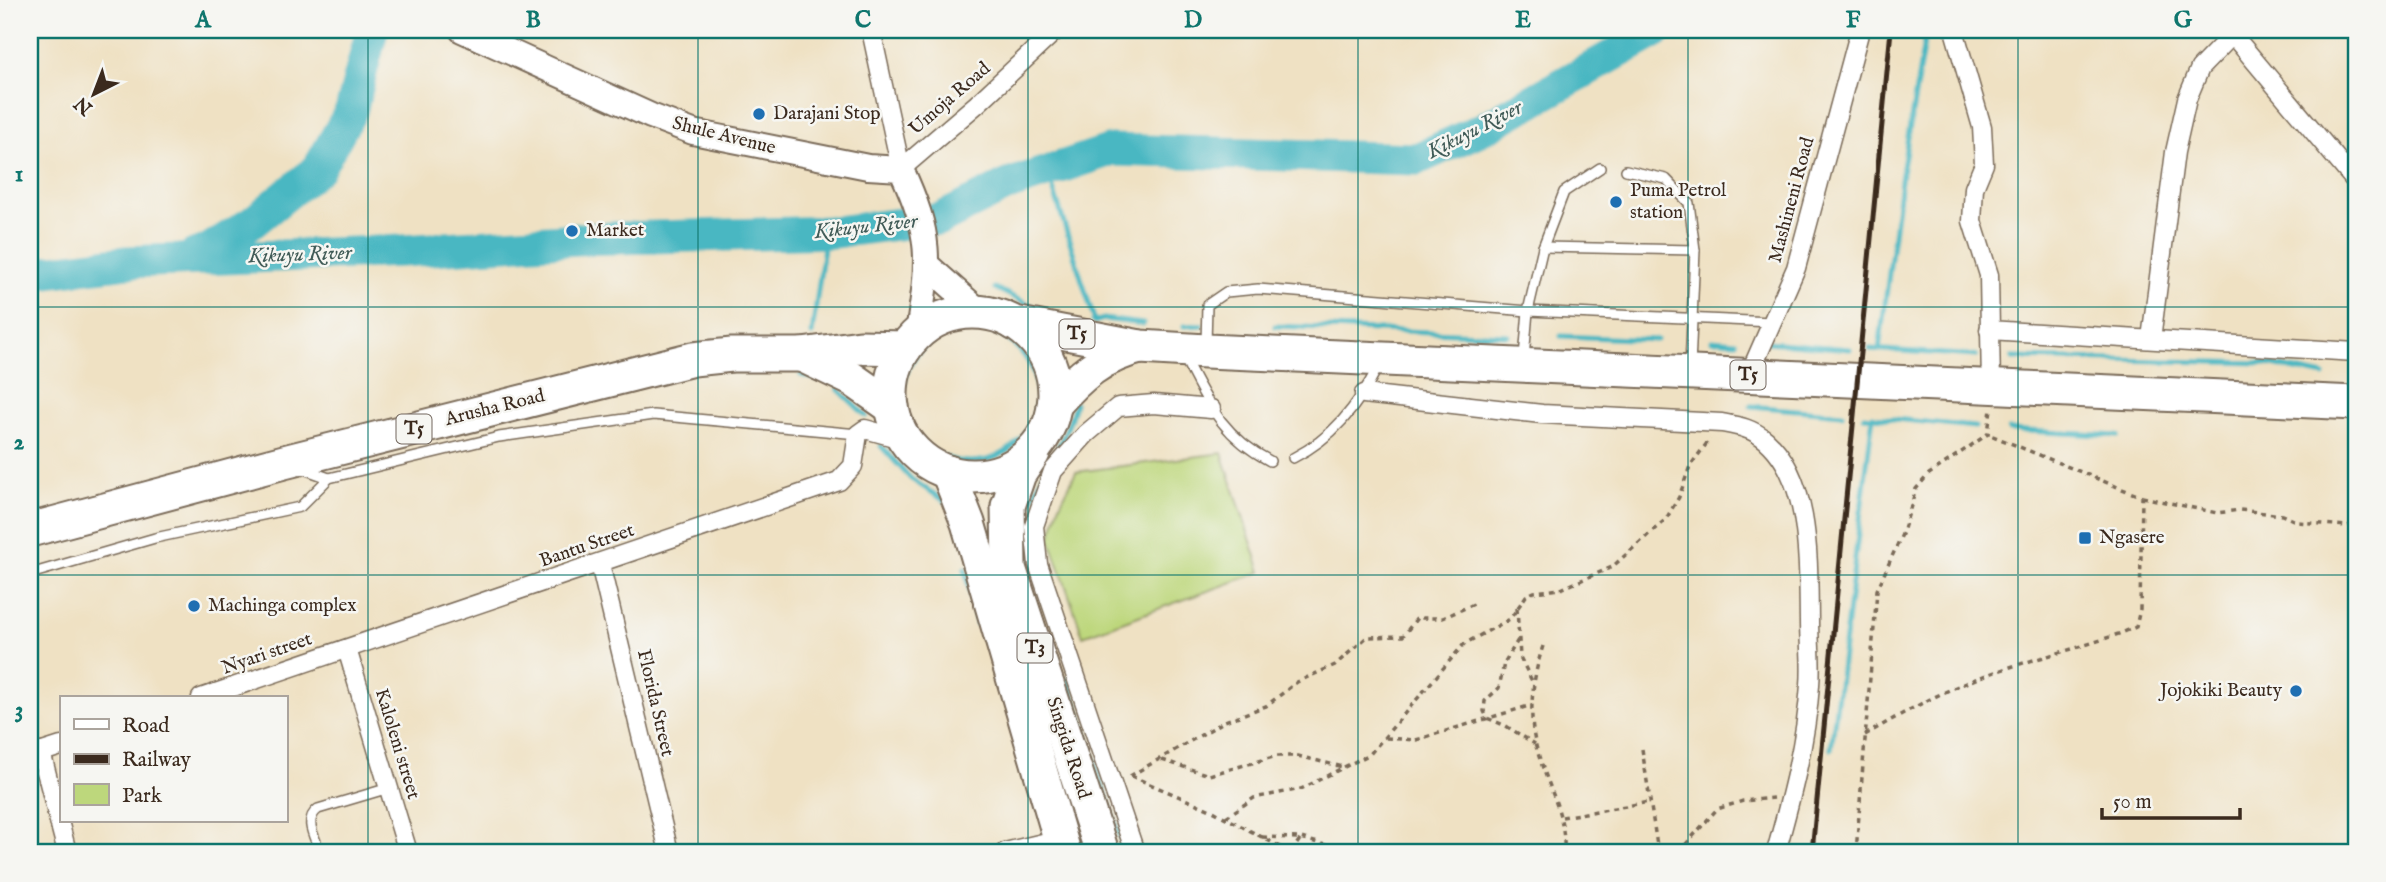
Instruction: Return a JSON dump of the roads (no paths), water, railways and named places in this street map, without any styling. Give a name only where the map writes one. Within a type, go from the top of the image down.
[{"type":"highway","name":"T5","points":[[1014,323],[1032,338],[1046,358],[1054,381],[1051,419],[1038,445],[1008,469],[989,475],[968,476],[948,472],[925,460],[905,440],[892,407],[891,386],[895,366],[911,340],[937,320],[958,313],[980,313],[1014,323],[1140,347],[2356,403]]},
{"type":"highway","name":"T5","points":[[802,355],[911,340]]},
{"type":"highway","name":"T5","points":[[1054,405],[1077,378],[1096,364],[1121,351],[1140,347]]},
{"type":"highway","name":"Arusha Road","points":[[30,530],[284,461],[692,359],[732,355],[802,355]]},
{"type":"highway","name":"T5","points":[[802,355],[852,379],[892,407]]},
{"type":"highway","name":"Singida Road","points":[[1038,445],[1019,474],[1009,506],[1009,568],[1102,852]]},
{"type":"highway","name":"Singida Road","points":[[948,472],[968,523],[1062,846]]},
{"type":"main road","name":"Shule Avenue","points":[[462,30],[651,116],[693,132],[877,168],[901,169]]},
{"type":"main road","points":[[901,169],[913,195],[927,241],[928,266],[911,340]]},
{"type":"main road","points":[[928,266],[980,313]]},
{"type":"street","points":[[871,30],[901,169]]},
{"type":"street","name":"Umoja Road","points":[[901,169],[977,104],[1056,30]]},
{"type":"street","name":"Mashineni Road","points":[[1749,375],[1796,268],[1860,30]]},
{"type":"street","points":[[1954,30],[1982,127],[1984,163],[1974,188],[1972,221],[1989,275],[1991,386]]},
{"type":"street","points":[[2151,339],[2175,152],[2187,99],[2200,68],[2235,32],[2356,182]]},
{"type":"street","points":[[1989,330],[2356,352]]},
{"type":"street","points":[[1364,394],[1542,414],[1721,423],[1750,428],[1767,440],[1782,459],[1797,495],[1808,537],[1810,685],[1794,788],[1776,852]]},
{"type":"street","points":[[1135,852],[1038,564],[1034,526],[1053,471],[1086,434],[1118,407],[1154,404],[1211,409]]},
{"type":"street","points":[[858,434],[865,429],[905,440]]},
{"type":"street","name":"Bantu Street","points":[[347,649],[839,481],[853,466],[858,434]]},
{"type":"street","name":"Florida Street","points":[[600,564],[669,852]]},
{"type":"street","name":"Nyari street","points":[[207,696],[347,649]]},
{"type":"street","name":"Kaloleni street","points":[[347,649],[408,852]]},
{"type":"street","points":[[60,746],[35,754],[67,852]]},
{"type":"street","points":[[1005,852],[1062,846]]},
{"type":"lane","points":[[1524,364],[1528,311],[1543,247],[1564,192],[1600,168]]},
{"type":"lane","points":[[1626,170],[1666,179],[1689,203],[1695,250],[1690,372]]},
{"type":"lane","points":[[1543,247],[1695,250]]},
{"type":"lane","points":[[1270,461],[1243,447],[1211,409],[1193,350],[1207,306],[1226,292],[1258,289],[1358,295],[1528,311],[1773,322]]},
{"type":"lane","points":[[1293,458],[1320,444],[1364,394],[1383,359]]},
{"type":"lane","points":[[30,574],[155,538],[300,507],[329,478],[499,437],[653,415],[858,434]]},
{"type":"lane","points":[[284,461],[329,478]]},
{"type":"lane","points":[[320,852],[309,820],[311,814],[318,809],[388,788]]},
{"type":"waterway","points":[[194,255],[208,250],[253,222],[318,169],[351,111],[372,30]]},
{"type":"waterway","name":"Kikuyu River","points":[[30,274],[127,262],[402,251],[578,239],[835,232],[940,219],[1008,185],[1111,150],[1417,159],[1484,128],[1658,30]]},
{"type":"waterway","points":[[1879,350],[1902,173],[1926,30]]},
{"type":"waterway","points":[[1048,172],[1095,322]]},
{"type":"waterway","points":[[812,334],[826,232]]},
{"type":"waterway","points":[[995,288],[1046,313]]},
{"type":"waterway","points":[[1093,322],[1104,319],[1143,324]]},
{"type":"waterway","points":[[1184,326],[1201,325]]},
{"type":"waterway","points":[[1275,326],[1508,335]]},
{"type":"waterway","points":[[970,328],[996,333],[1017,348],[1032,369],[1037,395],[1032,421],[1017,442],[996,457],[970,462],[944,457],[923,442],[908,421],[903,395],[908,369],[923,348],[944,333],[970,328]]},
{"type":"waterway","points":[[1561,336],[1657,340]]},
{"type":"waterway","points":[[1712,340],[1736,342]]},
{"type":"waterway","points":[[1768,342],[1850,349]]},
{"type":"waterway","points":[[1870,349],[1976,356]]},
{"type":"waterway","points":[[2012,358],[2263,363],[2324,376]]},
{"type":"waterway","points":[[801,375],[817,379]]},
{"type":"waterway","points":[[838,389],[866,416]]},
{"type":"waterway","points":[[1030,563],[1026,539],[1032,498],[1060,444],[1075,403]]},
{"type":"waterway","points":[[1751,406],[1842,414]]},
{"type":"waterway","points":[[1864,416],[1975,427]]},
{"type":"waterway","points":[[1831,749],[1873,416]]},
{"type":"waterway","points":[[2009,430],[2118,436]]},
{"type":"waterway","points":[[881,446],[911,479],[945,501]]},
{"type":"waterway","points":[[965,569],[977,624]]},
{"type":"waterway","points":[[1068,679],[1125,852]]},
{"type":"railway","points":[[1812,852],[1891,30]]},
{"type":"place","name":"Darajani Stop","points":[[759,114]]},
{"type":"place","name":"Puma Petrol station","points":[[1616,202]]},
{"type":"place","name":"Market","points":[[572,231]]},
{"type":"place","name":"Ngasere","points":[[2085,538]]},
{"type":"place","name":"Machinga complex","points":[[194,606]]},
{"type":"place","name":"Jojokiki Beauty","points":[[2296,691]]}]
